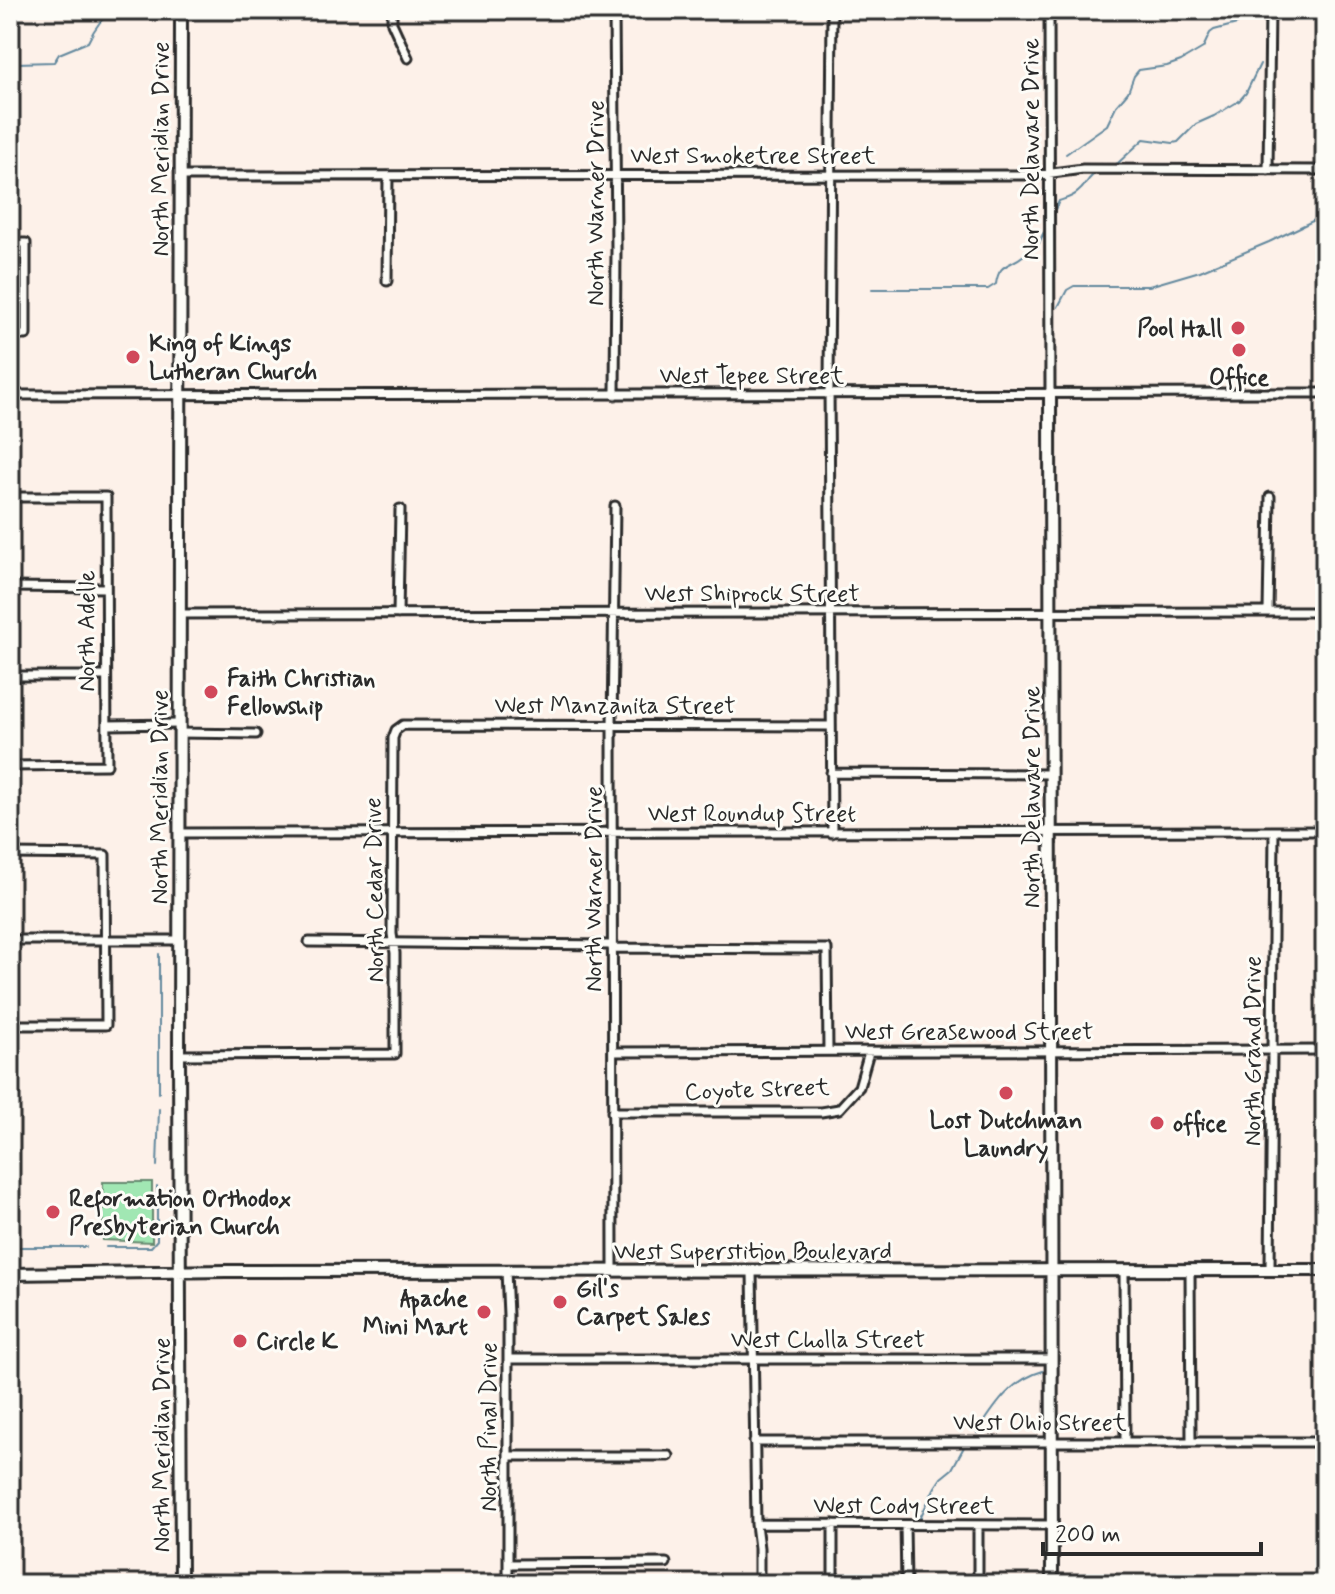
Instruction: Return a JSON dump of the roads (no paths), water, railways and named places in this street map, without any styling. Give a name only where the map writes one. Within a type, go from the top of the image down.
[{"type":"street","name":"North Meridian Drive","points":[[181,10],[181,1584]]},
{"type":"street","points":[[392,10],[392,23],[408,58]]},
{"type":"street","name":"North Warner Drive","points":[[614,10],[615,395]]},
{"type":"street","points":[[832,10],[829,176],[832,833]]},
{"type":"street","name":"North Delaware Drive","points":[[1049,10],[1052,1584]]},
{"type":"street","points":[[1268,170],[1270,10]]},
{"type":"street","name":"West Smoketree Street","points":[[180,176],[1025,175],[1083,169],[1325,170]]},
{"type":"street","points":[[387,281],[388,176]]},
{"type":"street","points":[[10,243],[26,243],[26,335],[10,335]]},
{"type":"street","name":"West Tepee Street","points":[[10,395],[1325,393]]},
{"type":"street","name":"North Adelle","points":[[10,497],[106,497],[107,725],[107,765],[10,766]]},
{"type":"street","points":[[1268,612],[1270,497]]},
{"type":"street","name":"North Warner Drive","points":[[613,1271],[612,725],[615,506]]},
{"type":"street","points":[[398,614],[400,509]]},
{"type":"street","points":[[10,587],[106,588]]},
{"type":"street","name":"West Shiprock Street","points":[[179,614],[1325,612]]},
{"type":"street","points":[[10,676],[106,676]]},
{"type":"street","name":"West Manzanita Street","points":[[399,727],[413,723],[831,726]]},
{"type":"street","points":[[107,725],[256,734]]},
{"type":"street","name":"North Cedar Drive","points":[[179,1055],[395,1054],[393,738],[399,727]]},
{"type":"street","points":[[831,773],[1051,774]]},
{"type":"street","name":"North Grand Drive","points":[[1270,1270],[1274,831]]},
{"type":"street","name":"West Roundup Street","points":[[179,833],[1325,831]]},
{"type":"street","points":[[10,854],[105,855],[106,940],[106,1025],[10,1025]]},
{"type":"street","points":[[10,940],[179,940]]},
{"type":"street","points":[[309,942],[827,949],[828,1051]]},
{"type":"street","name":"West Greasewood Street","points":[[613,1052],[1325,1050]]},
{"type":"street","name":"Coyote Street","points":[[612,1112],[821,1112],[839,1109],[859,1087],[869,1052]]},
{"type":"street","points":[[1190,1270],[1191,1442]]},
{"type":"street","name":"West Superstition Boulevard","points":[[10,1274],[1325,1270]]},
{"type":"street","name":"North Pinal Drive","points":[[506,1271],[508,1584]]},
{"type":"street","points":[[752,1271],[759,1584]]},
{"type":"street","points":[[1124,1271],[1125,1442]]},
{"type":"street","name":"West Cholla Street","points":[[508,1359],[1051,1359]]},
{"type":"street","name":"West Ohio Street","points":[[754,1442],[1325,1442]]},
{"type":"street","points":[[508,1456],[669,1456]]},
{"type":"street","name":"West Cody Street","points":[[756,1524],[1052,1525]]},
{"type":"street","points":[[833,1524],[833,1584]]},
{"type":"street","points":[[905,1525],[906,1584]]},
{"type":"street","points":[[978,1525],[978,1584]]},
{"type":"street","points":[[508,1564],[666,1563]]},
{"type":"waterway","points":[[10,65],[54,62],[59,54],[88,42],[98,24],[113,10]]},
{"type":"waterway","points":[[1066,154],[1107,125],[1139,70],[1181,61],[1203,48],[1210,33],[1237,24],[1248,10]]},
{"type":"waterway","points":[[1111,166],[1144,139],[1178,142],[1196,124],[1239,101],[1260,64]]},
{"type":"waterway","points":[[1053,214],[1059,201],[1076,194],[1098,172]]},
{"type":"waterway","points":[[1058,307],[1067,290],[1074,286],[1149,286],[1200,271],[1325,215]]},
{"type":"waterway","points":[[872,289],[988,289],[996,284],[1002,268],[1024,255],[1033,244],[1039,243],[1046,227]]},
{"type":"waterway","points":[[159,954],[159,1093]]},
{"type":"waterway","points":[[157,1166],[159,1109]]},
{"type":"waterway","points":[[106,1247],[151,1247],[157,1240],[157,1186]]},
{"type":"waterway","points":[[10,1247],[86,1247]]},
{"type":"waterway","points":[[977,1433],[1012,1388],[1043,1371]]},
{"type":"waterway","points":[[920,1518],[935,1487],[952,1469],[964,1447]]},
{"type":"place","name":"Pool Hall","points":[[1238,328]]},
{"type":"place","name":"Office","points":[[1239,350]]},
{"type":"place","name":"King of Kings Lutheran Church","points":[[133,357]]},
{"type":"place","name":"Faith Christian Fellowship","points":[[211,692]]},
{"type":"place","name":"Lost Dutchman Laundry","points":[[1006,1093]]},
{"type":"place","name":"office","points":[[1157,1123]]},
{"type":"place","name":"Reformation Orthodox Presbyterian Church","points":[[53,1212]]},
{"type":"place","name":"Gil's Carpet Sales","points":[[560,1302]]},
{"type":"place","name":"Apache Mini Mart","points":[[484,1312]]},
{"type":"place","name":"Circle K","points":[[240,1341]]}]
